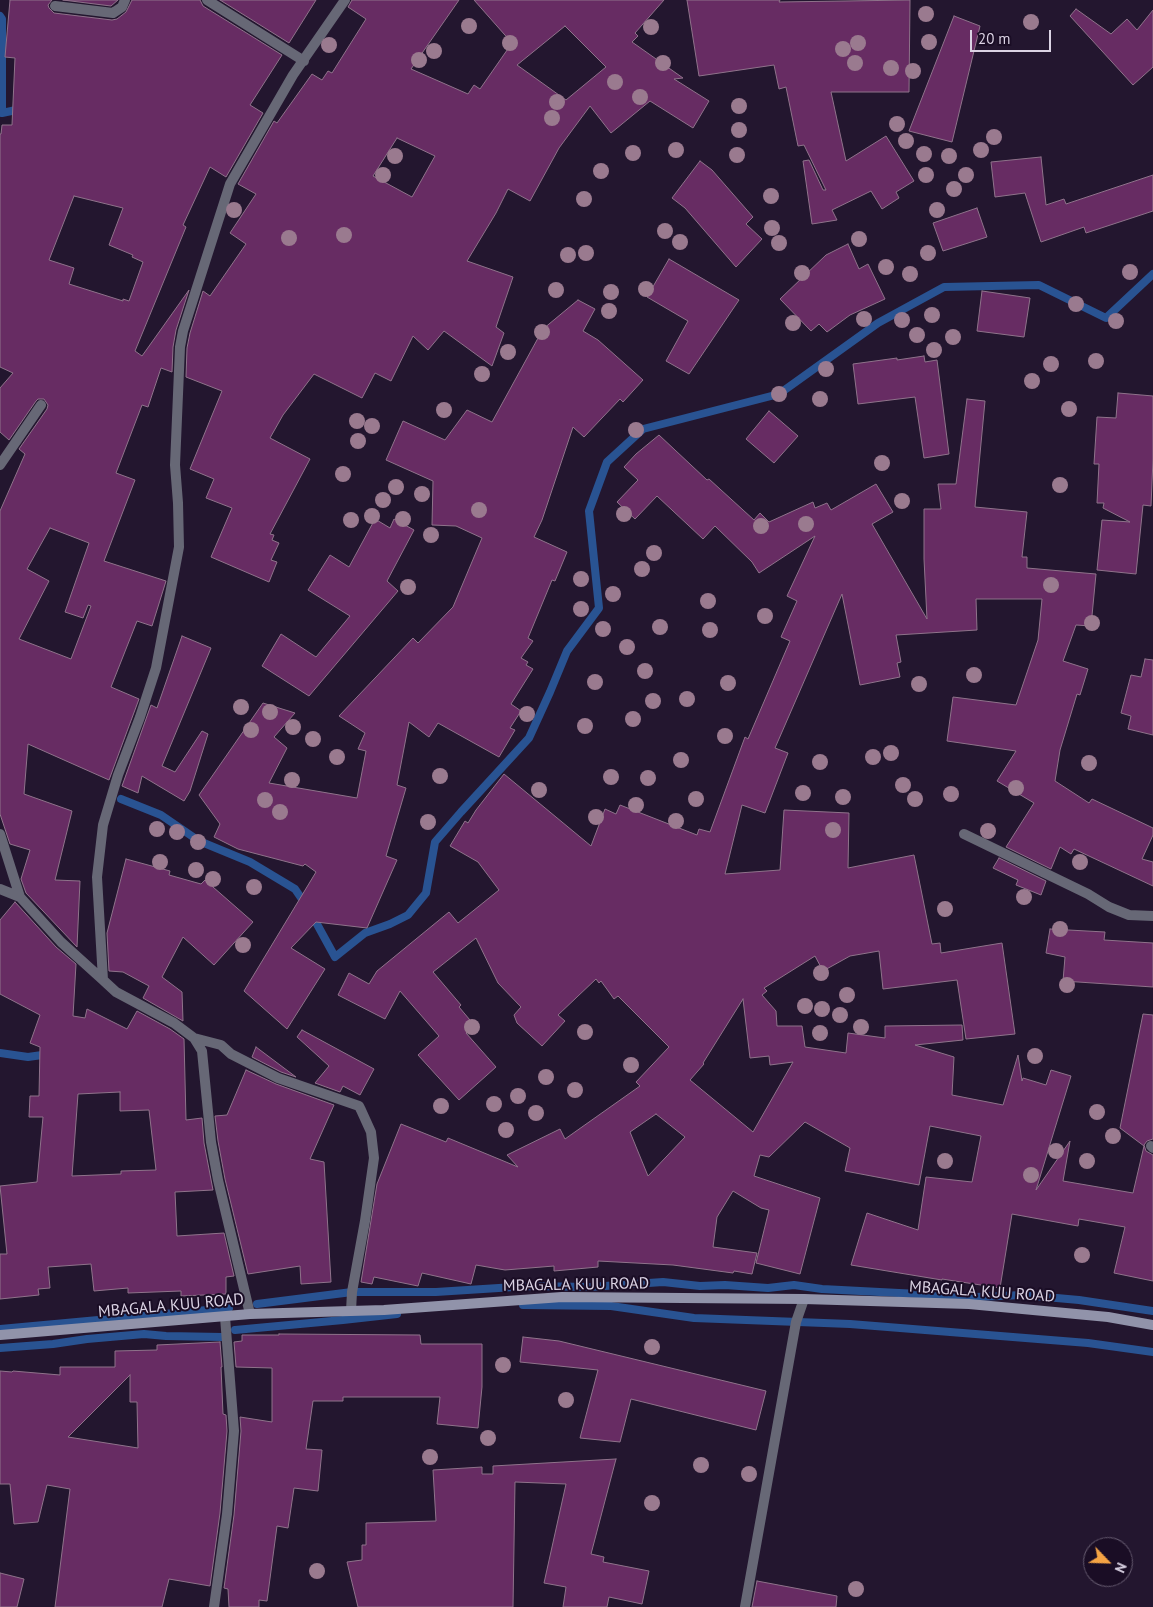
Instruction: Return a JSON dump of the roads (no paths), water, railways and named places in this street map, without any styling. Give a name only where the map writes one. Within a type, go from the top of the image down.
[{"type":"street","points":[[55,6],[113,13],[122,7],[125,0]]},
{"type":"street","points":[[207,0],[304,61]]},
{"type":"street","points":[[103,980],[97,877],[103,825],[118,775],[156,668],[179,547],[175,465],[180,347],[183,331],[230,184],[293,75],[345,0]]},
{"type":"street","points":[[0,465],[41,405]]},
{"type":"street","points":[[0,834],[20,897],[61,942],[116,992],[174,1023],[194,1038],[200,1046],[218,1180],[250,1314]]},
{"type":"street","points":[[964,834],[1088,894],[1115,910],[1129,915],[1153,916]]},
{"type":"street","points":[[0,889],[20,897]]},
{"type":"street","points":[[194,1038],[221,1045],[231,1054],[278,1078],[359,1106],[371,1132],[374,1158],[352,1292],[351,1311]]},
{"type":"street","name":"MBAGALA KUU ROAD","points":[[0,1335],[250,1314],[351,1311],[562,1297],[804,1299],[969,1304],[1108,1317],[1153,1325]]},
{"type":"street","points":[[745,1607],[796,1322],[804,1299]]},
{"type":"street","points":[[214,1607],[227,1514],[234,1431],[225,1316]]},
{"type":"waterway","points":[[0,16],[2,19],[2,113],[21,109]]},
{"type":"waterway","points":[[312,915],[335,957],[365,933],[408,915],[426,893],[435,842],[529,738],[567,651],[599,608],[589,511],[607,462],[643,429],[779,394],[878,323],[944,287],[1039,285],[1106,318],[1153,274]]},
{"type":"waterway","points":[[121,799],[161,815],[199,841],[250,862],[295,889],[306,905]]},
{"type":"waterway","points":[[0,1053],[28,1057],[49,1054]]},
{"type":"waterway","points":[[257,1304],[352,1292],[436,1292],[530,1286],[590,1287],[663,1282],[700,1286],[725,1285],[768,1288],[794,1285],[822,1289],[976,1297],[1023,1295],[1079,1300],[1153,1311]]},
{"type":"waterway","points":[[523,1305],[611,1306],[694,1318],[850,1324],[1088,1343],[1153,1352]]},
{"type":"waterway","points":[[0,1329],[229,1308]]},
{"type":"waterway","points":[[235,1330],[397,1314]]},
{"type":"waterway","points":[[0,1348],[144,1334],[222,1337]]}]
